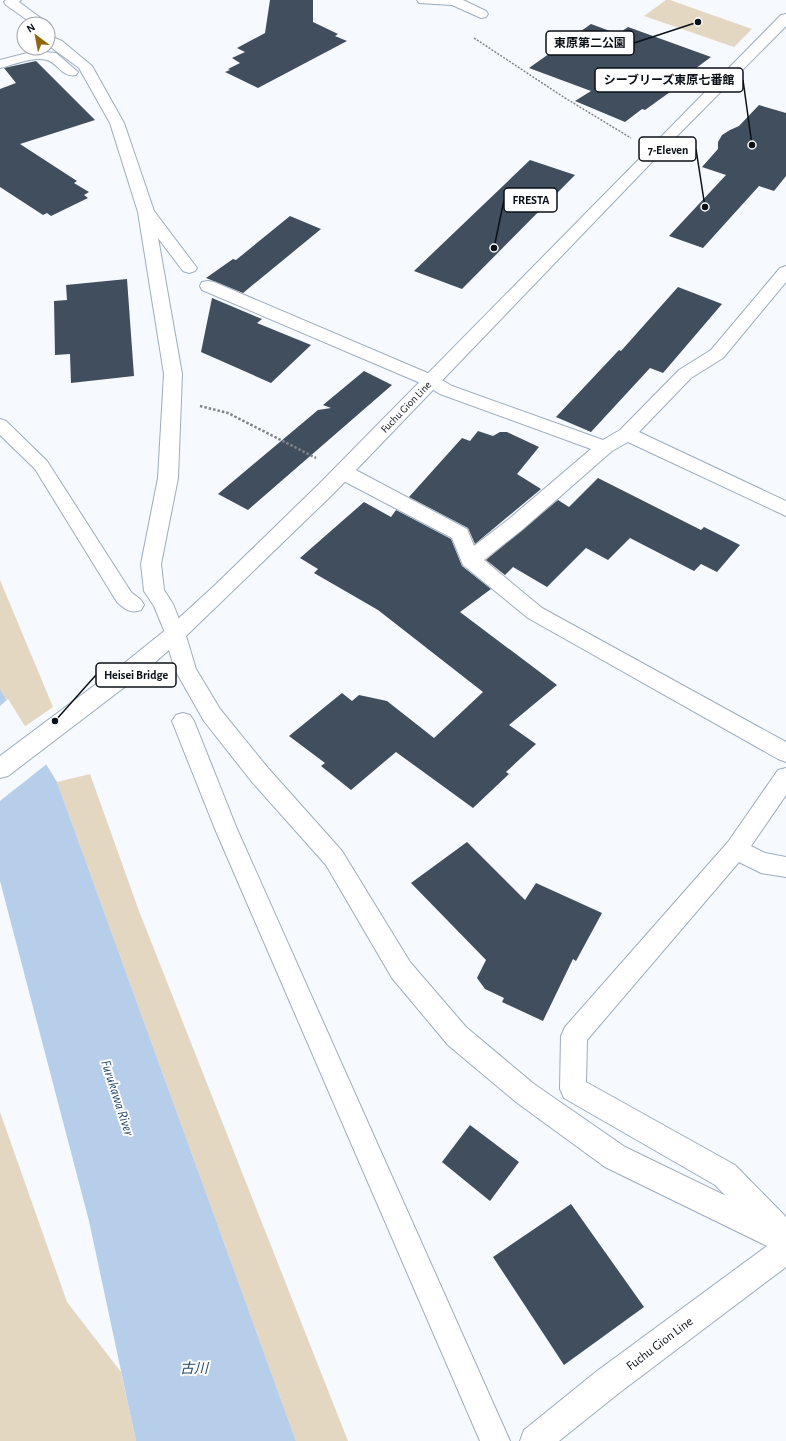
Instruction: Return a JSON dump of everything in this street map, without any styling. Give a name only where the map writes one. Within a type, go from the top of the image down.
[{"type":"street","points":[[14,0],[11,2],[31,16]]},
{"type":"street","points":[[424,0],[455,1],[481,14]]},
{"type":"street","points":[[12,18],[16,20]]},
{"type":"street","name":"Fuchu Gion Line","points":[[0,769],[135,667],[175,634],[221,591],[343,472],[669,136],[786,18]]},
{"type":"street","points":[[56,44],[85,66],[117,124],[146,212],[174,374],[168,478],[152,564],[154,590],[163,604],[175,634],[186,670],[212,716],[260,775],[334,858],[402,970],[457,1036],[525,1093],[615,1157],[786,1240]]},
{"type":"street","points":[[0,64],[35,55],[51,56],[66,67],[104,102]]},
{"type":"street","points":[[146,212],[189,268]]},
{"type":"street","points":[[470,560],[516,524],[605,447],[627,434],[685,374],[717,354],[786,271]]},
{"type":"street","points":[[208,286],[432,381],[446,390],[583,441],[605,447]]},
{"type":"street","points":[[627,434],[786,509]]},
{"type":"street","points":[[343,472],[460,534],[470,560],[535,613],[786,753]]},
{"type":"street","points":[[786,777],[736,849],[574,1036],[573,1089],[725,1175],[786,1237]]},
{"type":"street","points":[[736,849],[761,863],[786,867]]},
{"type":"street","name":"Fuchu Gion Line","points":[[535,1441],[608,1382],[786,1249]]},
{"type":"lane","points":[[0,425],[41,466],[124,597],[134,605]]},
{"type":"lane","points":[[183,721],[226,829],[495,1441]]},
{"type":"path","points":[[474,38],[565,98],[637,142]]},
{"type":"path","points":[[172,402],[204,406],[228,413],[343,472]]},
{"type":"shaded area","points":[[666,0],[670,0],[752,29],[734,47],[644,16]]},
{"type":"shaded area","points":[[0,580],[53,707],[24,727],[0,689]]},
{"type":"shaded area","points":[[90,774],[139,911],[348,1441],[296,1441],[57,782]]},
{"type":"shaded area","points":[[0,1112],[67,1302],[121,1372],[136,1441],[0,1441]]},
{"type":"water","name":"古川","points":[[0,689],[57,782],[296,1441],[136,1441],[89,1221],[0,881]]},
{"type":"pier","points":[[8,699],[48,763],[0,801],[0,706]]},
{"type":"building","points":[[270,0],[313,0],[313,22],[338,34],[335,36],[347,41],[258,88],[225,72],[240,63],[232,58],[245,52],[237,48],[265,33]]},
{"type":"building","points":[[591,24],[618,34],[628,27],[711,57],[680,80],[684,82],[645,110],[642,109],[625,122],[575,101],[591,91],[529,68]]},
{"type":"building","points":[[36,61],[95,120],[20,144],[77,181],[74,183],[89,192],[84,195],[88,198],[51,216],[47,213],[43,215],[0,187],[0,89],[16,83],[4,68]]},
{"type":"building","points":[[759,105],[786,113],[786,176],[774,191],[759,186],[703,248],[669,236],[726,175],[702,167],[718,149],[718,142],[722,135],[739,126]]},
{"type":"building","points":[[530,160],[575,175],[462,289],[414,271]]},
{"type":"building","points":[[290,216],[321,229],[243,293],[206,278],[233,259],[236,260]]},
{"type":"building","points":[[127,279],[134,376],[71,383],[70,354],[55,355],[54,301],[67,300],[66,285]]},
{"type":"building","points":[[678,287],[722,304],[663,373],[650,368],[591,432],[556,417],[619,350],[621,351]]},
{"type":"building","points":[[212,298],[262,319],[257,323],[311,345],[271,383],[201,352]]},
{"type":"building","points":[[364,371],[392,385],[248,510],[218,494],[318,410],[331,408],[323,405]]},
{"type":"building","points":[[478,431],[493,436],[500,432],[507,432],[539,447],[517,474],[541,489],[475,544],[468,528],[409,497],[462,438],[470,441]]},
{"type":"building","points":[[598,478],[701,530],[704,527],[740,545],[717,572],[701,564],[694,571],[630,538],[608,560],[586,548],[547,587],[513,567],[505,575],[486,560],[558,500],[569,507]]},
{"type":"building","points":[[364,502],[391,517],[396,510],[451,539],[462,566],[491,589],[460,612],[557,685],[509,725],[536,744],[506,772],[509,774],[473,808],[396,752],[351,790],[321,766],[325,763],[289,736],[342,693],[352,701],[359,695],[387,701],[434,738],[483,692],[378,610],[314,573],[318,569],[300,558]]},
{"type":"building","points":[[467,842],[525,900],[536,883],[602,913],[576,961],[573,959],[543,1021],[502,1002],[504,998],[485,989],[477,978],[486,960],[411,883]]},
{"type":"building","points":[[470,1125],[519,1162],[490,1201],[442,1162]]},
{"type":"building","points":[[571,1204],[644,1307],[564,1365],[493,1257]]},
{"type":"place","name":"東原第二公園","points":[[698,22]]},
{"type":"place","name":"シーブリーズ東原七番館","points":[[752,145]]},
{"type":"place","name":"7-Eleven","points":[[705,207]]},
{"type":"place","name":"FRESTA","points":[[494,248]]},
{"type":"place","name":"Heisei Bridge","points":[[55,721]]},
{"type":"water label","name":"Furukawa River","points":[[117,1098]]}]
